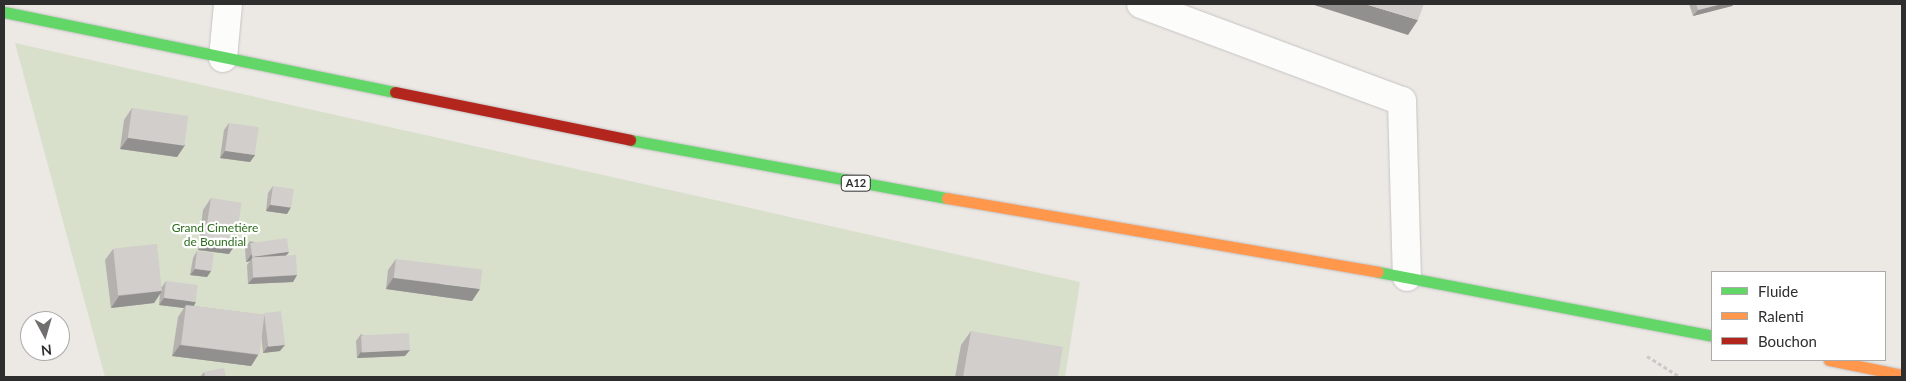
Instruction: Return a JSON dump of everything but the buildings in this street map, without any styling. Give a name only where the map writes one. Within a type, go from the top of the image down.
[{"type":"main road","name":"A12","points":[[4,12],[746,164],[1407,277],[1711,336]]},
{"type":"main road","points":[[1834,361],[1902,375]]},
{"type":"street","points":[[223,58],[228,4]]},
{"type":"street","points":[[1141,4],[1402,101],[1407,277]]},
{"type":"green space","name":"Grand Cimetière de Boundial","points":[[15,43],[1080,282],[1065,377],[105,377]]},
{"type":"traffic: fast","points":[[4,12],[395,92]]},
{"type":"traffic: fast","points":[[630,140],[947,198]]},
{"type":"traffic: fast","points":[[1378,272],[1711,336]]},
{"type":"traffic: slow","points":[[947,198],[1378,272]]},
{"type":"traffic: slow","points":[[1834,361],[1902,375]]},
{"type":"traffic: jam","points":[[395,92],[630,140]]}]
